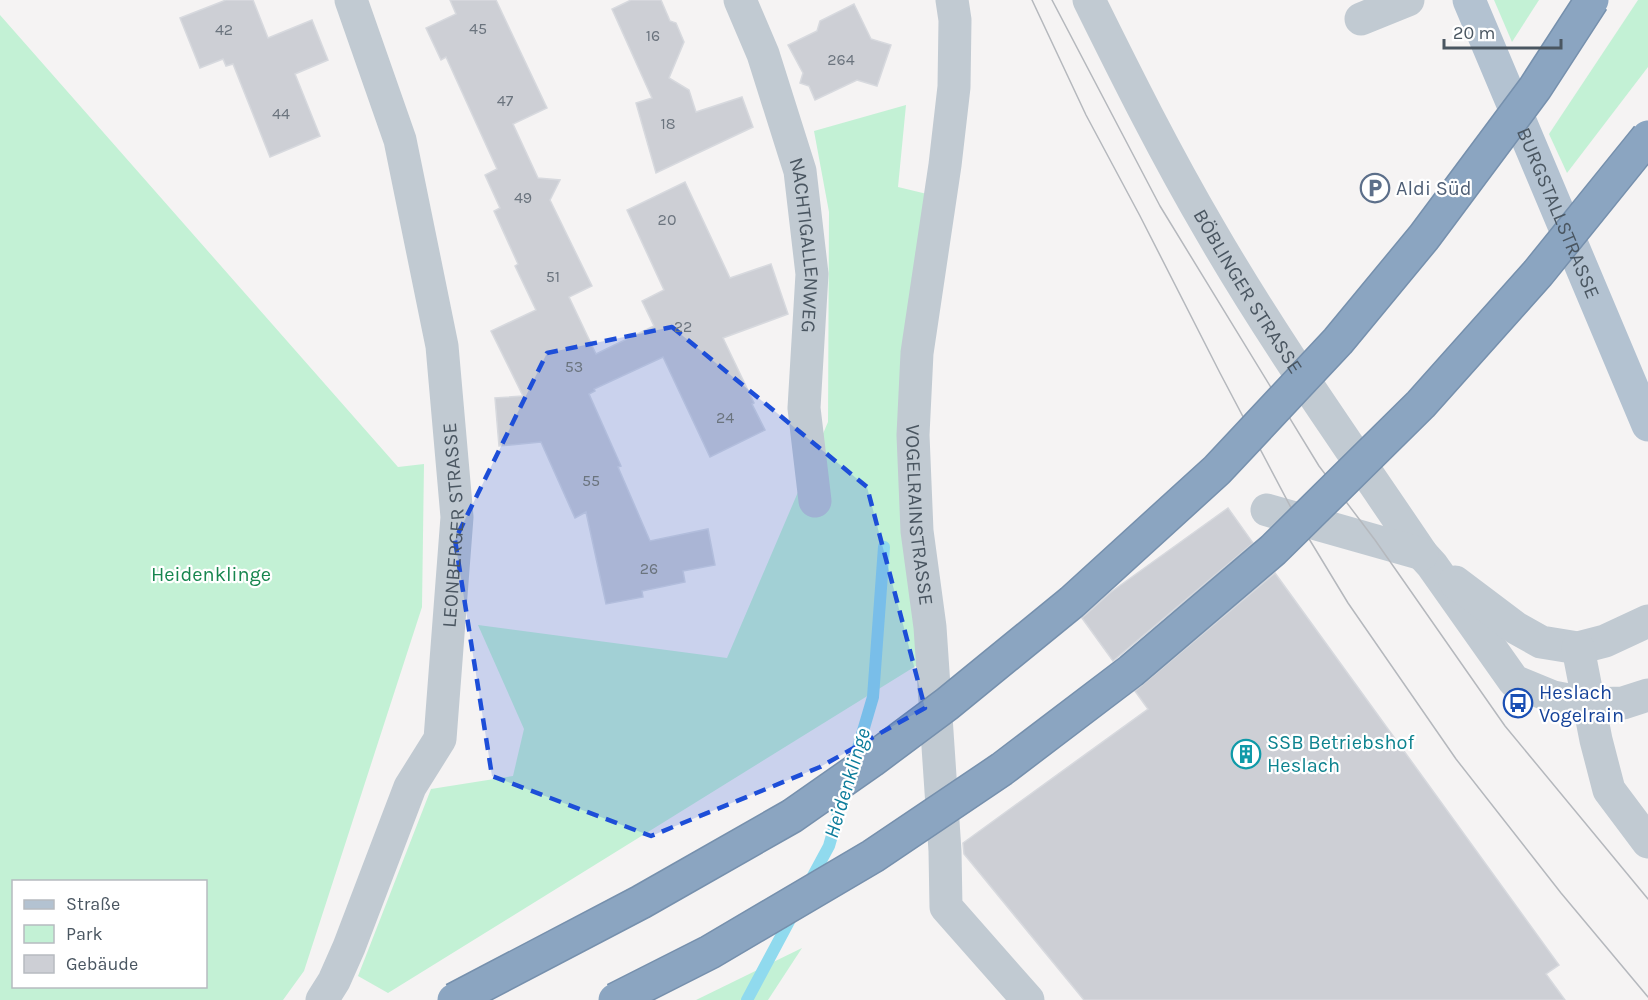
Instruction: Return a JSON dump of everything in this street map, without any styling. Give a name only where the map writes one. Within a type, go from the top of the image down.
[{"type":"highway","points":[[454,1000],[641,902],[792,816],[947,704],[1072,603],[1217,470],[1338,341],[1445,209],[1535,88],[1592,0]]},
{"type":"highway","points":[[615,1000],[710,952],[873,856],[1002,769],[1131,671],[1273,550],[1421,404],[1538,273],[1648,137]]},
{"type":"main road","name":"BURGSTALLSTRASSE","points":[[1469,0],[1648,425]]},
{"type":"street","name":"LEONBERGER STRASSE","points":[[322,1000],[334,981],[349,947],[410,787],[440,739],[457,517],[442,346],[400,140],[351,0]]},
{"type":"street","name":"NACHTIGALLENWEG","points":[[740,0],[763,54],[800,171],[813,274],[804,408],[815,501]]},
{"type":"street","name":"VOGELRAINSTRASSE","points":[[952,0],[955,20],[954,87],[945,165],[917,353],[913,435],[917,531],[931,639],[945,851],[946,907],[1028,1000]]},
{"type":"street","name":"BÖBLINGER STRASSE","points":[[1089,0],[1143,109],[1210,230],[1277,338],[1427,559],[1514,681],[1553,697],[1589,704],[1623,703],[1648,695]]},
{"type":"street","points":[[1361,19],[1408,0]]},
{"type":"street","points":[[1267,510],[1427,559]]},
{"type":"street","name":"BÖBLINGER STRASSE","points":[[1427,559],[1516,628],[1541,642],[1578,648],[1605,641],[1648,621]]},
{"type":"street","points":[[1578,648],[1596,740],[1609,790],[1648,842]]},
{"type":"highlighted area","points":[[672,327],[867,487],[925,708],[820,767],[651,836],[492,776],[455,540],[547,353]]},
{"type":"green space","points":[[1494,0],[1539,0],[1512,42]]},
{"type":"green space","points":[[1638,0],[1648,0],[1648,67],[1567,173],[1549,134]]},
{"type":"green space","name":"Heidenklinge","points":[[0,15],[398,467],[424,464],[422,607],[304,971],[283,1000],[0,1000]]},
{"type":"green space","points":[[906,105],[898,187],[927,194],[919,664],[388,993],[358,976],[431,789],[513,776],[524,729],[478,625],[727,658],[828,422],[829,212],[814,131]]},
{"type":"green space","points":[[802,948],[768,1000],[696,1000]]},
{"type":"building","points":[[226,0],[253,0],[268,38],[312,20],[328,60],[295,74],[320,136],[270,157],[233,64],[226,66],[223,59],[200,68],[180,18]]},
{"type":"building","points":[[450,0],[496,0],[547,108],[513,124],[538,178],[560,180],[550,200],[592,286],[569,297],[596,354],[654,326],[642,301],[664,290],[627,210],[685,182],[730,278],[771,264],[788,314],[723,338],[765,430],[710,457],[663,357],[594,389],[595,391],[589,394],[621,466],[618,467],[650,541],[708,529],[715,565],[683,571],[685,582],[642,591],[643,597],[606,604],[586,512],[575,518],[541,442],[499,446],[495,398],[523,396],[491,331],[536,310],[515,266],[518,264],[494,211],[500,208],[485,175],[497,169],[446,57],[441,60],[426,28],[456,14]]},
{"type":"building","points":[[631,0],[661,0],[670,21],[676,23],[684,42],[669,78],[689,90],[696,112],[742,97],[753,127],[656,173],[636,103],[652,98],[612,9]]},
{"type":"building","points":[[854,4],[871,39],[891,45],[877,86],[857,80],[815,100],[809,86],[800,83],[803,73],[788,45],[817,31],[820,21]]},
{"type":"building","points":[[1228,508],[1253,543],[1113,661],[1082,618],[1111,592]]},
{"type":"building","name":"SSB Betriebshof Heslach","points":[[1275,573],[1559,965],[1546,974],[1565,1000],[1084,1000],[964,854],[963,843],[1148,709],[1135,691]]},
{"type":"waterway","name":"Heidenklinge","points":[[853,765],[873,697],[884,547]]},
{"type":"waterway","name":"Heidenklinge","points":[[808,885],[829,846],[846,787]]},
{"type":"waterway","name":"Heidenklinge","points":[[747,1000],[793,914]]},
{"type":"tram line","points":[[1032,0],[1086,115],[1220,373],[1297,519],[1348,603],[1456,759],[1561,893],[1648,997]]},
{"type":"tram line","points":[[1052,0],[1160,206],[1319,466],[1375,540],[1505,726],[1648,899]]},
{"type":"place","name":"Aldi Süd","points":[[1375,188]]},
{"type":"place","name":"Heslach Vogelrain","points":[[1518,703]]},
{"type":"place","name":"SSB Betriebshof Heslach","points":[[1246,754]]}]
